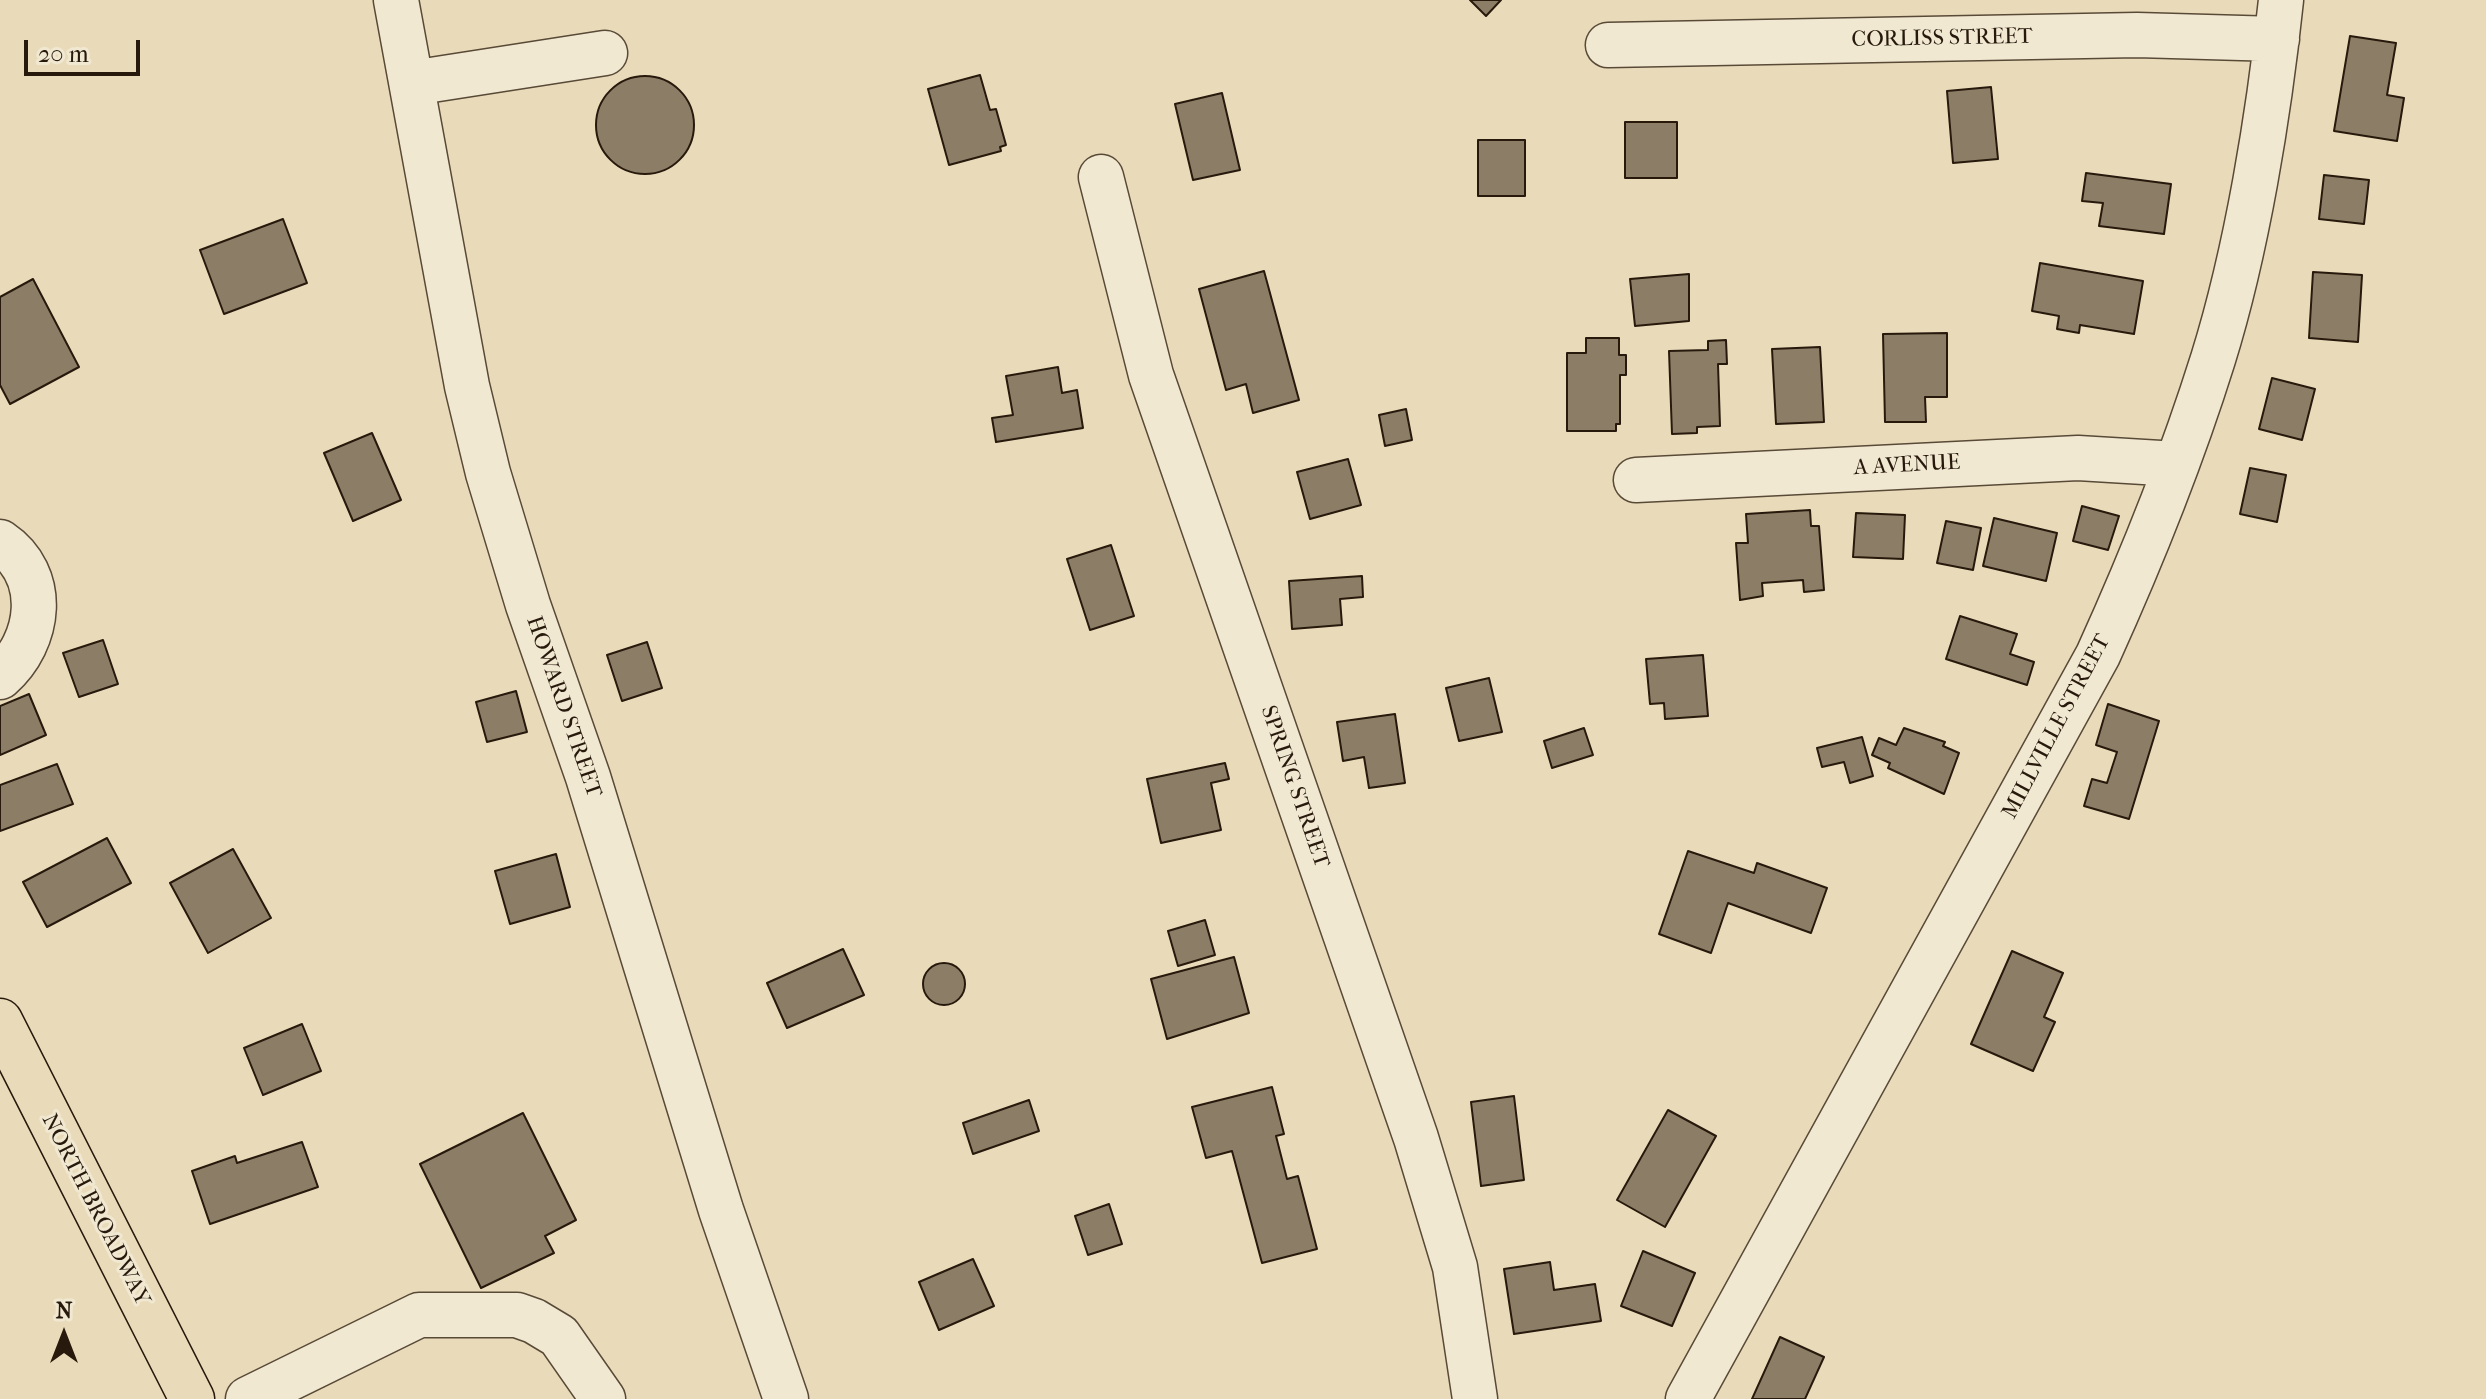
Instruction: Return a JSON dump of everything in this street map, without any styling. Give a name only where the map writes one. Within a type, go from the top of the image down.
[{"type":"main road","name":"NORTH BROADWAY","points":[[0,1021],[11,1071],[192,1399]]},
{"type":"street","name":"HOWARD STREET","points":[[396,0],[467,386],[488,473],[528,605],[588,777],[725,1224],[786,1399]]},
{"type":"street","name":"CORLISS STREET","points":[[1608,45],[2137,35],[2279,19]]},
{"type":"street","name":"MILLVILLE STREET","points":[[1688,1399],[2098,655],[2154,532],[2214,357],[2245,225],[2279,19]]},
{"type":"street","points":[[412,83],[605,53]]},
{"type":"street","name":"SPRING STREET","points":[[1101,177],[1151,375],[1416,1138],[1455,1267],[1475,1399]]},
{"type":"street","name":"A AVENUE","points":[[1636,480],[2078,458],[2177,464]]},
{"type":"street","points":[[0,542],[25,566],[35,603],[33,627],[10,669],[0,677]]},
{"type":"street","points":[[248,1399],[419,1315],[517,1315],[534,1321],[559,1336],[581,1362],[603,1399]]},
{"type":"building","points":[[1470,0],[1501,0],[1486,16]]},
{"type":"building","points":[[2350,36],[2396,43],[2387,95],[2404,98],[2397,141],[2334,131]]},
{"type":"building","points":[[980,75],[990,110],[996,109],[1006,145],[1000,147],[1001,151],[949,165],[928,89]]},
{"type":"building","points":[[645,76],[664,79],[680,90],[691,106],[694,125],[691,144],[680,160],[664,171],[645,174],[626,171],[610,160],[599,144],[596,125],[599,106],[610,90],[626,79]]},
{"type":"building","points":[[1991,87],[1998,159],[1953,163],[1947,91]]},
{"type":"building","points":[[1222,93],[1240,170],[1193,180],[1175,104]]},
{"type":"building","points":[[1625,122],[1677,122],[1677,178],[1625,178]]},
{"type":"building","points":[[1478,140],[1525,140],[1525,196],[1478,196]]},
{"type":"building","points":[[2086,173],[2171,184],[2164,234],[2099,226],[2103,203],[2082,201]]},
{"type":"building","points":[[2324,175],[2369,180],[2364,224],[2319,219]]},
{"type":"building","points":[[283,219],[307,283],[224,314],[200,250]]},
{"type":"building","points":[[2040,263],[2143,281],[2134,334],[2080,325],[2079,333],[2057,329],[2059,316],[2032,311]]},
{"type":"building","points":[[1264,271],[1299,400],[1253,413],[1246,384],[1226,390],[1199,289]]},
{"type":"building","points":[[2313,272],[2362,275],[2358,342],[2309,338]]},
{"type":"building","points":[[1689,274],[1689,321],[1635,326],[1630,279]]},
{"type":"building","points":[[33,279],[79,367],[10,404],[0,385],[0,297]]},
{"type":"building","points":[[1947,333],[1947,397],[1925,397],[1926,422],[1885,422],[1883,334]]},
{"type":"building","points":[[1586,338],[1619,338],[1619,355],[1626,355],[1626,375],[1620,375],[1620,424],[1616,424],[1616,431],[1567,431],[1567,353],[1586,353]]},
{"type":"building","points":[[1726,340],[1727,364],[1718,364],[1720,426],[1697,427],[1697,433],[1672,434],[1669,351],[1708,350],[1708,341]]},
{"type":"building","points":[[1820,347],[1824,422],[1776,424],[1772,349]]},
{"type":"building","points":[[1058,367],[1062,393],[1077,390],[1083,428],[996,442],[992,418],[1013,415],[1006,376]]},
{"type":"building","points":[[2272,378],[2315,389],[2302,440],[2259,429]]},
{"type":"building","points":[[1406,409],[1412,440],[1385,446],[1379,415]]},
{"type":"building","points":[[372,433],[401,500],[353,521],[324,453]]},
{"type":"building","points":[[1348,459],[1361,505],[1310,519],[1297,472]]},
{"type":"building","points":[[2250,468],[2286,475],[2277,522],[2240,514]]},
{"type":"building","points":[[2082,506],[2119,516],[2108,550],[2073,541]]},
{"type":"building","points":[[1810,510],[1811,526],[1819,526],[1824,590],[1804,592],[1803,580],[1762,583],[1763,596],[1740,600],[1736,543],[1748,543],[1746,514]]},
{"type":"building","points":[[1856,513],[1905,515],[1903,559],[1853,557]]},
{"type":"building","points":[[1994,518],[2057,533],[2046,581],[1983,566]]},
{"type":"building","points":[[1946,521],[1981,528],[1973,570],[1937,563]]},
{"type":"building","points":[[1111,545],[1134,616],[1090,630],[1067,559]]},
{"type":"building","points":[[1362,576],[1363,597],[1340,599],[1342,625],[1292,629],[1289,581]]},
{"type":"building","points":[[1960,616],[2017,634],[2010,654],[2034,662],[2027,685],[1946,659]]},
{"type":"building","points":[[103,640],[118,684],[79,697],[63,653]]},
{"type":"building","points":[[647,642],[662,688],[622,701],[607,655]]},
{"type":"building","points":[[1703,655],[1708,716],[1665,719],[1664,703],[1650,704],[1646,659]]},
{"type":"building","points":[[1489,678],[1502,732],[1459,741],[1446,688]]},
{"type":"building","points":[[516,691],[527,732],[487,742],[476,702]]},
{"type":"building","points":[[29,694],[46,735],[0,755],[0,706]]},
{"type":"building","points":[[2108,704],[2159,721],[2129,819],[2084,806],[2092,779],[2107,783],[2117,752],[2096,745]]},
{"type":"building","points":[[1395,714],[1405,783],[1369,788],[1364,757],[1343,761],[1337,722]]},
{"type":"building","points":[[1584,728],[1593,755],[1552,768],[1544,741]]},
{"type":"building","points":[[1904,728],[1945,742],[1943,746],[1959,753],[1944,794],[1888,768],[1890,763],[1872,755],[1879,738],[1896,745]]},
{"type":"building","points":[[1862,737],[1873,776],[1850,783],[1844,762],[1822,767],[1817,748]]},
{"type":"building","points":[[1225,763],[1229,779],[1211,783],[1221,830],[1161,843],[1147,779]]},
{"type":"building","points":[[57,764],[73,804],[0,831],[0,785]]},
{"type":"building","points":[[107,838],[131,883],[47,927],[23,882]]},
{"type":"building","points":[[233,849],[271,918],[208,953],[170,883]]},
{"type":"building","points":[[1688,851],[1754,873],[1757,863],[1827,888],[1811,933],[1728,903],[1711,953],[1659,934]]},
{"type":"building","points":[[556,854],[570,907],[510,924],[495,871]]},
{"type":"building","points":[[1205,920],[1215,955],[1178,966],[1168,931]]},
{"type":"building","points":[[843,949],[864,995],[787,1028],[767,983]]},
{"type":"building","points":[[2012,951],[2063,973],[2044,1017],[2055,1022],[2033,1071],[1971,1044]]},
{"type":"building","points":[[1234,957],[1249,1013],[1167,1039],[1151,979]]},
{"type":"building","points":[[944,963],[959,969],[965,984],[959,999],[944,1005],[929,999],[923,984],[929,969]]},
{"type":"building","points":[[302,1024],[321,1071],[263,1095],[244,1048]]},
{"type":"building","points":[[1272,1087],[1284,1134],[1276,1136],[1287,1179],[1298,1176],[1317,1249],[1262,1263],[1232,1151],[1206,1158],[1192,1107]]},
{"type":"building","points":[[1514,1096],[1524,1180],[1481,1186],[1471,1102]]},
{"type":"building","points":[[1029,1100],[1039,1131],[973,1154],[963,1123]]},
{"type":"building","points":[[1668,1110],[1716,1136],[1665,1227],[1617,1200]]},
{"type":"building","points":[[523,1113],[576,1220],[545,1236],[554,1253],[481,1288],[420,1164]]},
{"type":"building","points":[[302,1142],[318,1187],[210,1224],[192,1171],[235,1156],[237,1163]]},
{"type":"building","points":[[1109,1204],[1122,1244],[1088,1255],[1075,1216]]},
{"type":"building","points":[[1643,1251],[1695,1273],[1672,1326],[1621,1306]]},
{"type":"building","points":[[973,1259],[994,1306],[939,1330],[919,1282]]},
{"type":"building","points":[[1550,1262],[1554,1290],[1595,1284],[1601,1321],[1514,1334],[1504,1269]]},
{"type":"building","points":[[1780,1337],[1824,1357],[1805,1399],[1752,1399]]}]
